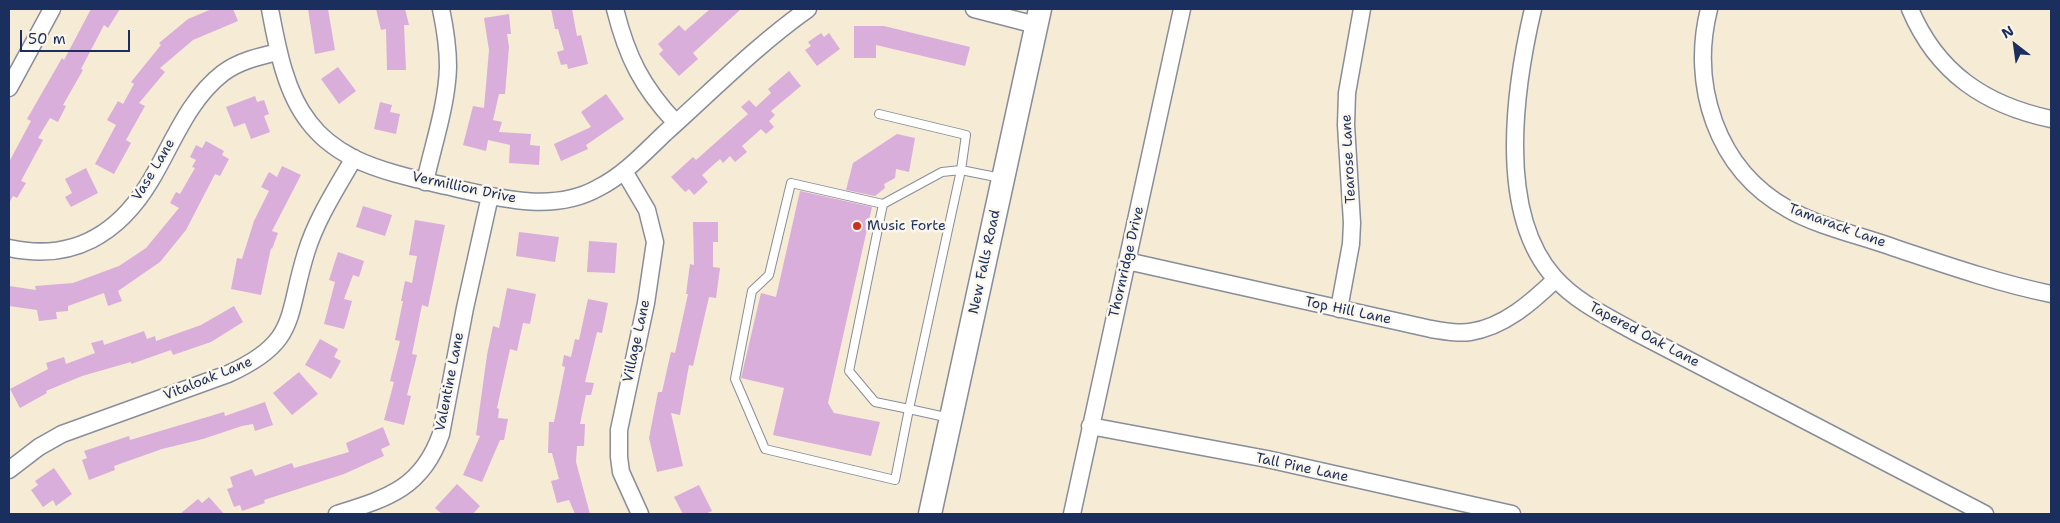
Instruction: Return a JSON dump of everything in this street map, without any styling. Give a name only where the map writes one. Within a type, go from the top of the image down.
[{"type":"main road","name":"New Falls Road","points":[[930,514],[1038,17]]},
{"type":"street","points":[[9,88],[52,9]]},
{"type":"street","name":"Vermillion Drive","points":[[270,9],[279,52],[299,109],[324,138],[354,158],[380,169],[425,182],[490,196],[535,202],[560,200],[583,195],[599,188],[624,171],[757,50],[808,9]]},
{"type":"street","points":[[425,182],[448,68],[446,32],[441,9]]},
{"type":"street","points":[[615,9],[633,66],[657,104],[676,124]]},
{"type":"street","points":[[974,9],[1038,17]]},
{"type":"street","name":"Thornridge Drive","points":[[1072,514],[1182,9]]},
{"type":"street","name":"Tearose Lane","points":[[1339,309],[1351,244],[1352,223],[1346,125],[1347,93],[1362,9]]},
{"type":"street","name":"Tapered Oak Lane","points":[[1534,9],[1522,58],[1517,95],[1515,164],[1523,214],[1534,244],[1556,279],[1593,308],[1633,331],[1985,514]]},
{"type":"street","name":"Tamarack Lane","points":[[1709,9],[1703,42],[1702,72],[1712,118],[1722,140],[1741,169],[1766,195],[1799,214],[1995,280],[2051,294]]},
{"type":"street","points":[[1910,9],[1928,41],[1964,82],[1996,102],[2026,114],[2051,119]]},
{"type":"street","name":"Vase Lane","points":[[9,248],[41,252],[58,251],[82,244],[111,228],[137,201],[151,180],[189,110],[212,83],[239,64],[279,52]]},
{"type":"street","name":"Vitaloak Lane","points":[[9,470],[39,447],[62,434],[228,374],[266,354],[282,335],[289,319],[306,254],[317,225],[354,158]]},
{"type":"street","name":"Village Lane","points":[[624,171],[647,210],[654,242],[646,303],[619,430],[621,472],[640,514]]},
{"type":"street","name":"Valentine Lane","points":[[337,514],[370,504],[396,492],[428,465],[435,451],[441,434],[465,308],[490,196]]},
{"type":"street","name":"Top Hill Lane","points":[[1127,261],[1431,329],[1468,332],[1483,329],[1506,319],[1525,306],[1556,279]]},
{"type":"street","name":"Tall Pine Lane","points":[[1090,426],[1266,459],[1512,514]]},
{"type":"lane","points":[[879,114],[966,135],[961,170],[895,480],[765,449],[735,379],[752,292],[769,275],[792,183],[843,193],[883,204],[942,172],[961,170],[1002,179]]},
{"type":"lane","points":[[883,204],[849,371],[875,402],[952,418]]},
{"type":"building","points":[[91,9],[120,9],[108,28],[104,25],[81,69],[83,70],[63,105],[66,106],[58,122],[50,118],[38,138],[43,140],[21,181],[26,183],[17,198],[13,196],[9,203],[9,162],[31,121],[27,119],[62,58],[64,60]]},
{"type":"building","points":[[212,9],[233,9],[238,21],[193,40],[160,68],[165,72],[139,103],[145,106],[126,140],[131,143],[114,174],[95,164],[116,125],[107,120],[118,101],[123,104],[134,84],[131,82],[161,45],[159,43],[188,19]]},
{"type":"building","points":[[308,9],[328,9],[335,50],[315,54]]},
{"type":"building","points":[[376,9],[405,9],[409,25],[404,25],[406,70],[387,70],[386,29],[381,30]]},
{"type":"building","points":[[551,9],[572,9],[577,36],[581,35],[588,64],[568,69],[567,64],[561,65],[557,52],[564,50],[558,29],[555,29]]},
{"type":"building","points":[[710,9],[741,9],[693,53],[698,59],[679,76],[659,54],[663,50],[658,44],[679,25],[685,31]]},
{"type":"building","points":[[509,14],[511,34],[507,34],[509,47],[505,94],[499,94],[493,120],[502,122],[499,132],[531,134],[530,145],[540,146],[539,165],[509,163],[510,145],[488,140],[486,151],[463,145],[473,106],[484,108],[489,50],[484,18]]},
{"type":"building","points":[[854,26],[884,26],[970,47],[965,66],[876,45],[876,58],[854,58]]},
{"type":"building","points":[[821,33],[824,37],[829,33],[840,49],[817,66],[805,50],[811,46],[808,42]]},
{"type":"building","points":[[338,67],[356,91],[339,104],[321,79]]},
{"type":"building","points":[[789,71],[801,86],[771,111],[775,115],[769,121],[774,127],[766,134],[761,129],[742,146],[747,152],[735,162],[730,156],[723,163],[720,159],[702,175],[708,182],[694,195],[689,189],[685,192],[671,177],[693,157],[696,160],[748,114],[741,107],[749,100],[756,107],[771,93],[768,89]]},
{"type":"building","points":[[606,94],[624,119],[586,145],[588,149],[561,161],[554,144],[591,127],[581,112]]},
{"type":"building","points":[[255,96],[257,102],[264,100],[269,114],[264,116],[270,132],[251,139],[245,123],[234,127],[226,107]]},
{"type":"building","points":[[380,102],[392,105],[390,112],[400,114],[396,134],[374,129]]},
{"type":"building","points":[[897,134],[915,138],[909,172],[896,169],[895,178],[884,184],[885,188],[875,196],[846,190],[853,163]]},
{"type":"building","points":[[206,141],[224,151],[222,155],[229,159],[220,176],[215,174],[186,230],[160,262],[118,291],[122,301],[108,306],[104,293],[68,306],[68,311],[56,312],[57,319],[39,321],[37,310],[9,306],[9,286],[36,290],[35,286],[73,283],[119,266],[146,248],[179,208],[170,203],[176,192],[180,194],[195,168],[192,167],[196,160],[190,157],[196,145],[202,148]]},
{"type":"building","points":[[282,166],[301,175],[272,231],[278,233],[271,248],[261,295],[231,289],[237,258],[242,259],[254,221],[269,191],[261,187],[269,172],[277,177]]},
{"type":"building","points":[[86,168],[98,193],[71,207],[65,197],[72,193],[65,179]]},
{"type":"building","points":[[800,191],[872,207],[828,403],[834,413],[880,422],[871,456],[773,435],[784,388],[741,378],[761,293],[776,297]]},
{"type":"building","points":[[363,206],[392,215],[385,236],[356,227]]},
{"type":"building","points":[[415,220],[445,225],[428,307],[422,305],[412,354],[417,355],[407,395],[411,396],[404,425],[384,420],[394,382],[390,381],[400,341],[395,340],[405,281],[412,283],[417,256],[409,255]]},
{"type":"building","points":[[693,222],[718,222],[718,242],[713,242],[713,267],[720,268],[716,298],[709,297],[693,366],[689,365],[680,415],[671,413],[683,466],[657,472],[649,438],[658,392],[662,392],[671,352],[675,353],[688,294],[686,294],[690,264],[694,265]]},
{"type":"building","points":[[519,232],[559,237],[555,262],[516,256]]},
{"type":"building","points":[[589,241],[617,243],[615,273],[587,272]]},
{"type":"building","points":[[338,252],[364,261],[359,277],[353,275],[344,299],[352,301],[344,329],[324,324],[335,282],[329,280]]},
{"type":"building","points":[[507,288],[536,294],[530,324],[523,323],[517,351],[510,349],[497,408],[499,409],[498,418],[508,419],[504,440],[500,440],[482,482],[463,475],[480,436],[476,435],[487,355],[493,326],[499,328]]},
{"type":"building","points":[[588,299],[608,303],[602,333],[597,332],[585,382],[594,383],[591,395],[586,395],[580,424],[585,424],[584,446],[577,446],[576,462],[590,514],[575,514],[569,500],[557,503],[551,481],[559,479],[552,453],[548,453],[549,422],[554,422],[565,367],[562,366],[564,355],[571,357],[575,339],[579,340]]},
{"type":"building","points":[[234,306],[243,322],[211,342],[173,355],[171,350],[131,364],[131,362],[82,376],[46,391],[47,393],[20,408],[10,389],[48,369],[46,363],[64,357],[66,364],[95,353],[91,343],[103,340],[104,345],[144,331],[147,339],[155,336],[156,341],[201,325]]},
{"type":"building","points":[[320,339],[338,349],[334,357],[341,361],[331,379],[305,365]]},
{"type":"building","points":[[299,372],[318,394],[292,415],[273,393]]},
{"type":"building","points":[[265,402],[273,425],[255,431],[253,424],[242,426],[203,439],[162,449],[114,466],[115,470],[89,480],[82,460],[87,458],[84,451],[129,436],[130,440],[224,412],[225,416]]},
{"type":"building","points":[[383,427],[390,445],[381,449],[384,456],[344,474],[264,500],[265,503],[242,511],[240,505],[234,507],[227,489],[233,487],[230,477],[252,469],[255,476],[292,463],[294,468],[349,452],[346,443]]},
{"type":"building","points":[[54,468],[72,494],[56,506],[53,500],[43,507],[31,490],[38,485],[35,481]]},
{"type":"building","points":[[457,484],[480,506],[473,514],[442,514],[435,508]]},
{"type":"building","points":[[699,485],[712,511],[705,514],[683,514],[674,497]]},
{"type":"building","points":[[209,497],[224,514],[180,514],[198,499],[202,503]]},
{"type":"place","name":"Music Forte","points":[[857,226]]}]
